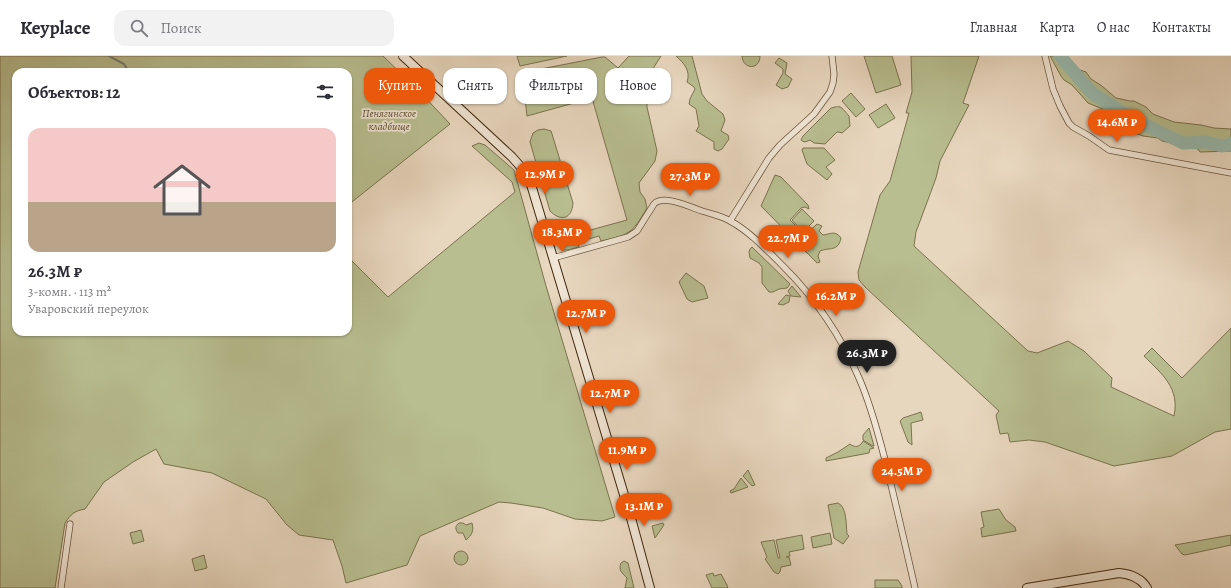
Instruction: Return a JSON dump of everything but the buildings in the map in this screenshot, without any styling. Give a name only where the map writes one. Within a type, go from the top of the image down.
[{"type":"main road","points":[[403,56],[512,157],[523,169],[530,180],[631,518],[650,588]]},
{"type":"main road","points":[[1028,588],[1119,573],[1133,576],[1145,584],[1147,588]]},
{"type":"street","points":[[730,221],[769,158],[780,145],[814,114],[830,92],[834,74],[832,56]]},
{"type":"street","points":[[1044,56],[1053,89],[1069,123],[1109,150],[1231,173]]},
{"type":"street","points":[[553,258],[628,237],[637,231],[656,201],[661,200],[681,204],[730,221],[770,253],[808,294],[832,326],[853,365],[864,390],[876,426],[894,494],[915,588]]},
{"type":"street","points":[[61,588],[70,524]]},
{"type":"green space","name":"Пенягинское кладбище","points":[[0,56],[383,56],[395,68],[364,68],[364,104],[431,104],[450,124],[352,202],[352,68],[12,68],[12,336],[352,336],[352,261],[388,297],[515,192],[512,182],[472,146],[479,143],[485,145],[514,170],[546,286],[615,517],[602,521],[575,519],[543,508],[499,502],[420,536],[407,565],[346,583],[333,540],[299,535],[287,525],[266,499],[212,473],[164,464],[156,449],[133,462],[104,482],[85,509],[75,512],[67,520],[65,523],[55,588],[0,588]]},
{"type":"green space","points":[[517,56],[567,56],[520,66]]},
{"type":"green space","points":[[629,56],[661,56],[653,68],[618,68]]},
{"type":"green space","points":[[676,56],[692,56],[702,94],[707,101],[723,114],[725,120],[721,131],[728,135],[729,139],[722,149],[718,151],[714,149],[714,142],[696,131],[699,126],[696,109],[689,104],[695,89],[687,82],[688,74],[686,68],[682,61]]},
{"type":"green space","points":[[742,56],[760,56],[759,61],[755,66],[748,66],[743,61]]},
{"type":"green space","points":[[864,56],[892,56],[901,85],[876,93]]},
{"type":"green space","points":[[911,56],[979,56],[963,103],[969,105],[940,161],[936,178],[916,232],[914,246],[1028,351],[1037,353],[1068,341],[1084,351],[1112,378],[1111,387],[1174,416],[1175,406],[1172,389],[1163,376],[1144,356],[1152,348],[1182,378],[1231,328],[1231,429],[1215,432],[1172,456],[1114,466],[1045,442],[1029,440],[1010,442],[1008,433],[1000,434],[996,415],[999,411],[865,287],[859,280],[858,272],[880,195],[890,181],[909,113],[906,113],[912,92]]},
{"type":"green space","points":[[1050,56],[1068,56],[1068,59],[1077,69],[1086,72],[1091,79],[1116,98],[1134,101],[1146,107],[1153,114],[1174,122],[1231,129],[1231,151],[1200,152],[1198,149],[1162,141],[1158,138],[1143,136],[1130,131],[1109,117],[1105,110],[1088,103],[1072,85],[1064,80]]},
{"type":"green space","points":[[605,57],[618,68],[605,68],[605,104],[647,104],[657,151],[655,161],[639,183],[640,192],[645,199],[647,208],[637,224],[624,235],[601,241],[599,236],[578,242],[579,247],[563,250],[559,246],[559,242],[565,237],[627,220],[594,104],[597,104],[597,68],[546,68]]},
{"type":"green space","points":[[779,58],[787,63],[785,74],[792,79],[788,87],[782,89],[776,85],[783,73],[783,69],[775,63]]},
{"type":"green space","points":[[851,93],[865,109],[856,117],[842,101]]},
{"type":"green space","points":[[526,104],[570,104],[527,116]]},
{"type":"green space","points":[[886,104],[895,118],[878,128],[869,115]]},
{"type":"green space","points":[[841,107],[849,116],[850,126],[842,133],[837,132],[825,144],[814,143],[810,140],[805,142],[801,140],[803,136],[831,108]]},
{"type":"green space","points":[[544,129],[551,131],[573,203],[571,213],[562,218],[550,211],[530,142],[533,133]]},
{"type":"green space","points":[[803,148],[824,148],[835,160],[826,167],[832,174],[827,180],[807,164],[802,150]]},
{"type":"green space","points":[[775,175],[781,177],[808,205],[809,209],[805,207],[801,208],[790,220],[802,232],[806,234],[817,224],[822,226],[819,231],[823,235],[835,233],[841,238],[836,247],[820,251],[818,256],[820,262],[817,263],[761,206]]},
{"type":"green space","points":[[802,209],[814,221],[803,232],[792,220]]},
{"type":"green space","points":[[752,247],[790,284],[787,288],[769,292],[762,283],[762,267],[759,263],[750,258],[749,252]]},
{"type":"green space","points":[[686,273],[704,286],[708,298],[692,302],[687,299],[679,282]]},
{"type":"green space","points":[[792,286],[801,297],[791,296],[788,291]]},
{"type":"green space","points":[[786,295],[790,296],[789,302],[783,305],[778,304]]},
{"type":"green space","points":[[921,412],[923,420],[911,423],[912,445],[908,442],[900,421],[903,418]]},
{"type":"green space","points":[[869,428],[874,446],[863,440],[863,435]]},
{"type":"green space","points":[[863,441],[874,448],[870,449],[869,453],[826,461],[826,458],[850,444],[857,446]]},
{"type":"green space","points":[[748,470],[755,485],[752,486],[743,476]]},
{"type":"green space","points":[[741,478],[748,487],[731,493],[730,491],[734,489]]},
{"type":"green space","points":[[838,503],[845,512],[847,534],[849,536],[843,544],[834,538],[828,505]]},
{"type":"green space","points":[[999,509],[1006,520],[1015,527],[1016,531],[982,537],[981,528],[984,527],[981,512]]},
{"type":"green space","points":[[459,523],[466,525],[472,523],[472,533],[466,540],[463,533],[458,533],[456,530],[456,526]]},
{"type":"green space","points":[[663,523],[664,525],[655,538],[652,526]]},
{"type":"green space","points":[[141,530],[144,541],[133,544],[130,533]]},
{"type":"green space","points":[[830,533],[832,544],[813,548],[811,537]]},
{"type":"green space","points":[[802,535],[804,549],[789,552],[790,556],[786,557],[789,557],[791,565],[781,567],[778,574],[774,572],[765,559],[767,557],[761,542],[774,540],[778,558],[780,558],[776,540]]},
{"type":"green space","points":[[1231,535],[1231,545],[1185,555],[1182,554],[1175,545]]},
{"type":"green space","points":[[458,551],[464,551],[468,555],[468,561],[464,565],[458,565],[454,561],[454,555]]},
{"type":"green space","points":[[204,555],[207,568],[195,571],[192,559]]},
{"type":"green space","points":[[624,561],[628,563],[634,588],[625,588],[627,578],[620,570],[621,563]]},
{"type":"green space","points":[[713,573],[714,576],[721,574],[728,587],[727,588],[712,588],[706,575]]},
{"type":"green space","points":[[875,580],[898,580],[902,588],[875,588]]},
{"type":"waterway","points":[[109,56],[124,64],[126,68]]},
{"type":"waterway","points":[[1060,56],[1092,93],[1133,119],[1183,143],[1206,142],[1222,146],[1231,144]]}]
